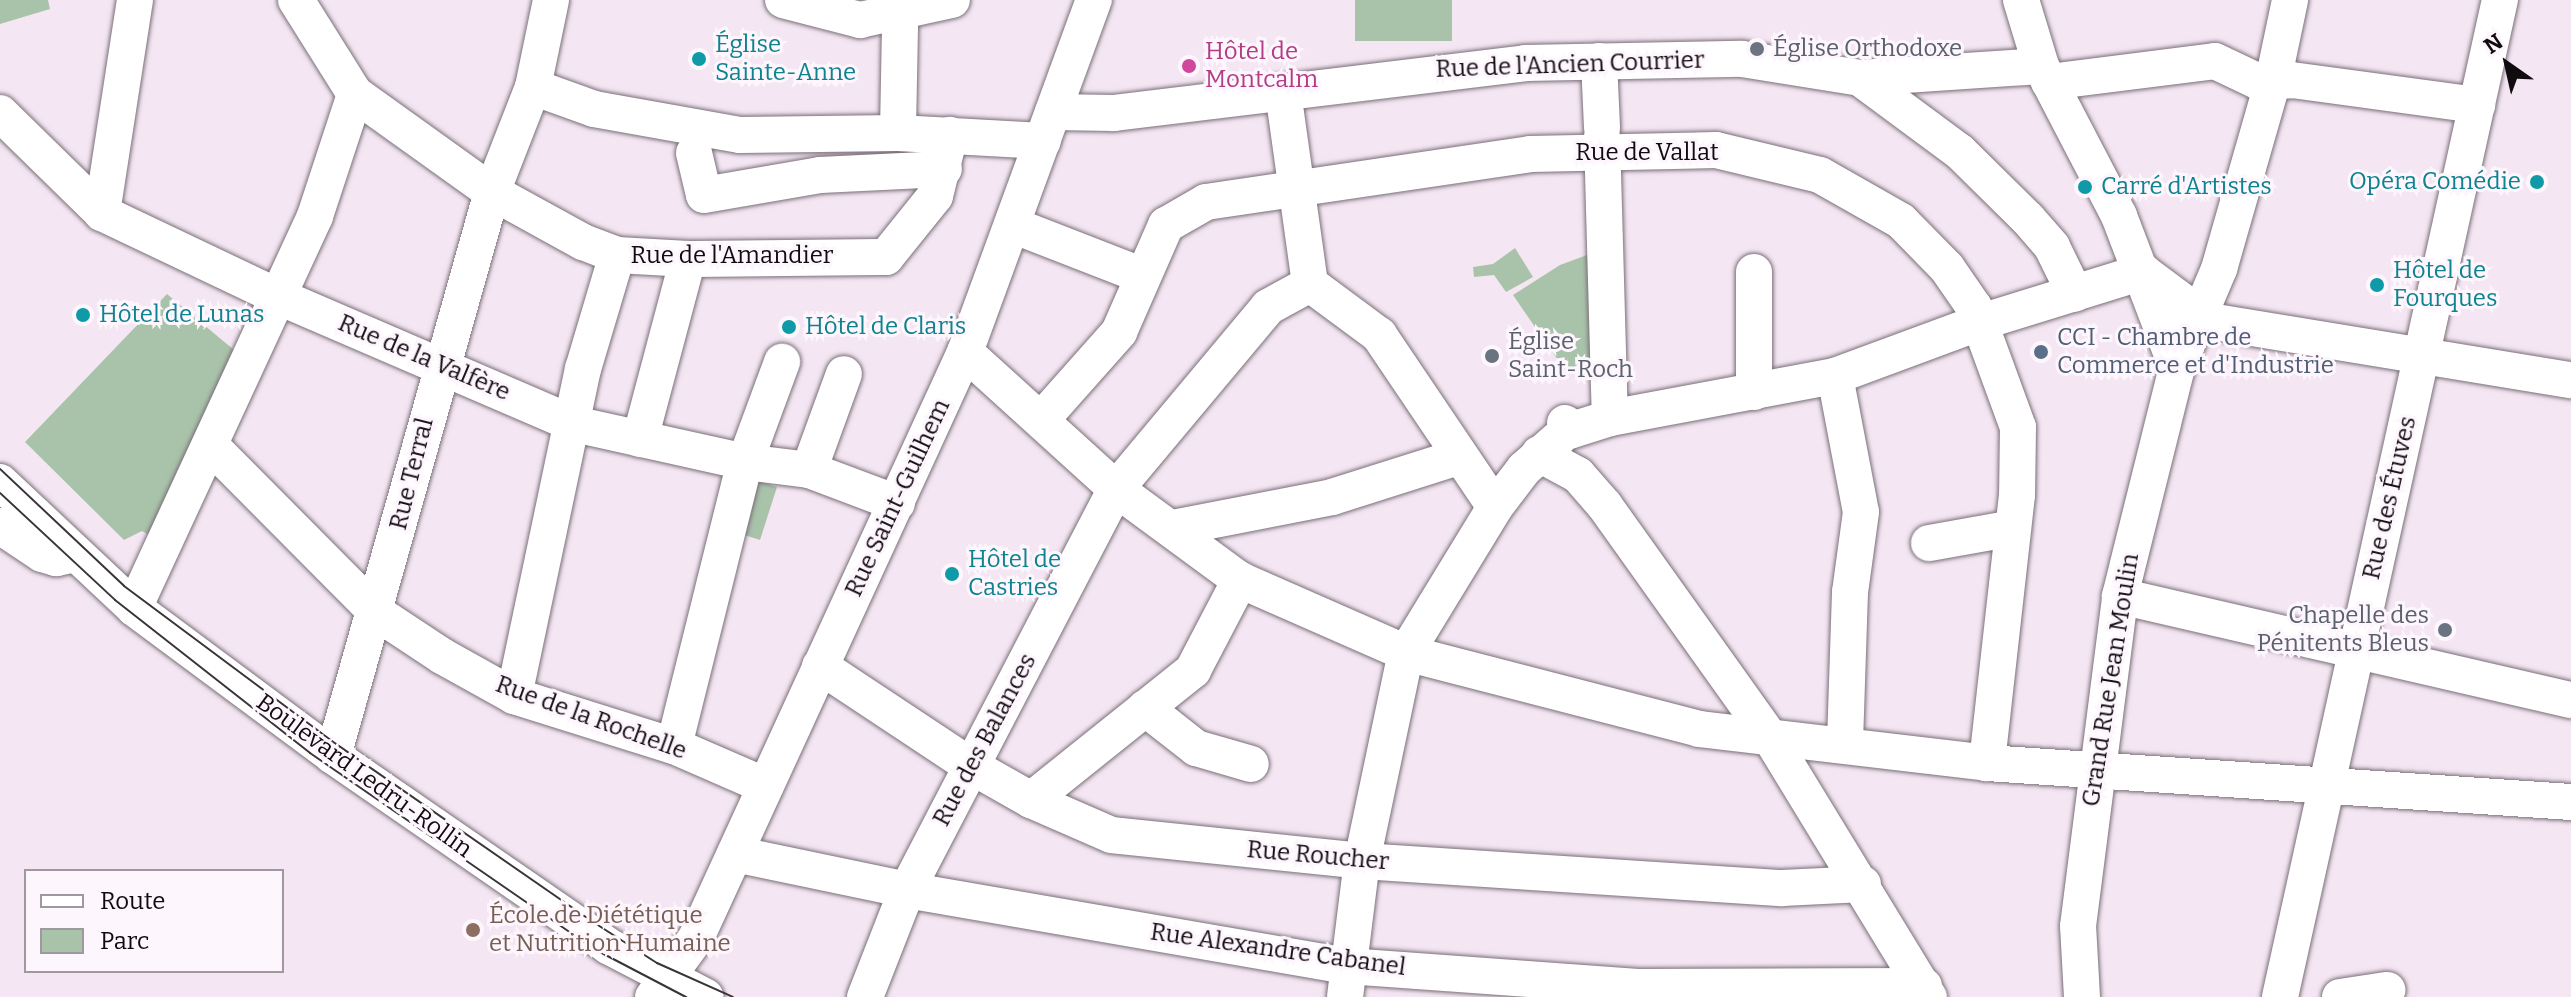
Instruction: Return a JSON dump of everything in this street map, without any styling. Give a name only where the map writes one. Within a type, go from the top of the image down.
[{"type":"street","points":[[102,213],[135,0]]},
{"type":"street","name":"Rue de l'Amandier","points":[[296,0],[355,94],[492,192],[583,242],[617,255],[688,259],[886,257],[928,208],[947,152]]},
{"type":"street","name":"Rue Terral","points":[[333,756],[377,613],[440,364],[492,192],[533,87],[551,0]]},
{"type":"street","points":[[783,0],[852,20],[892,7],[952,0]]},
{"type":"street","name":"Rue Saint-Guilhem","points":[[659,990],[696,938],[965,352],[1015,226],[1094,0]]},
{"type":"street","points":[[2021,0],[2045,74],[2143,272],[2157,325],[2177,368]]},
{"type":"street","name":"Grand Rue Jean Moulin","points":[[2082,997],[2078,926],[2094,769],[2120,596],[2177,368],[2219,269],[2273,81],[2290,0]]},
{"type":"street","name":"Rue des Étuves","points":[[2280,997],[2500,0]]},
{"type":"street","points":[[892,7],[900,27],[898,133]]},
{"type":"street","name":"Rue de l'Ancien Courrier","points":[[947,152],[1114,113],[1429,70],[1599,61],[1742,59],[1860,78],[2045,74],[2215,61],[2259,82],[2273,81],[2477,105]]},
{"type":"street","points":[[1599,61],[1610,418]]},
{"type":"street","points":[[1860,78],[1960,152],[2028,219],[2052,247],[2075,294]]},
{"type":"street","points":[[533,87],[594,109],[740,135],[898,133],[947,152]]},
{"type":"street","points":[[1283,92],[1299,184],[1310,284],[1379,335],[1458,457],[1495,507]]},
{"type":"street","points":[[134,608],[315,216],[355,94]]},
{"type":"street","name":"Rue de la Valfère","points":[[0,113],[102,213],[277,296],[574,424],[745,462],[809,470],[897,503]]},
{"type":"street","name":"Rue de Vallat","points":[[1041,420],[1119,332],[1141,275],[1166,225],[1206,202],[1299,184],[1530,154],[1602,139],[1716,150],[1820,175],[1901,221],[1947,268],[1981,322],[2018,427],[2013,528],[1987,763]]},
{"type":"street","points":[[694,153],[704,195],[947,152]]},
{"type":"street","points":[[1015,226],[1141,275]]},
{"type":"street","points":[[514,696],[574,424],[583,369],[617,255]]},
{"type":"street","points":[[640,439],[688,259]]},
{"type":"street","points":[[1754,272],[1754,392]]},
{"type":"street","points":[[1346,981],[1362,861],[1406,653],[1495,507],[1539,454],[1567,427],[1835,376],[1981,322],[2143,272]]},
{"type":"street","points":[[2143,272],[2200,315],[2421,359],[2571,380]]},
{"type":"street","name":"Rue des Balances","points":[[865,997],[907,890],[1116,489],[1268,307],[1310,284]]},
{"type":"street","points":[[965,352],[1116,489],[1240,580],[1406,653],[1699,729],[1987,763],[2571,802]]},
{"type":"street","points":[[674,746],[745,462],[782,362]]},
{"type":"street","points":[[809,470],[844,374]]},
{"type":"street","points":[[1835,376],[1861,512],[1850,592],[1845,744]]},
{"type":"street","name":"Rue de la Rochelle","points":[[211,446],[377,613],[514,696],[674,746],[766,786]]},
{"type":"street","points":[[1539,454],[1578,475],[1605,506],[1770,737],[1863,884],[1926,992]]},
{"type":"street","points":[[1173,528],[1332,497],[1458,457]]},
{"type":"street","name":"Boulevard Ledru-Rollin","points":[[0,482],[73,554],[134,608],[333,756],[659,990],[706,997]]},
{"type":"street","points":[[0,526],[42,554],[56,558],[73,554]]},
{"type":"street","points":[[1929,543],[2013,528]]},
{"type":"street","points":[[1031,800],[1193,670],[1240,580]]},
{"type":"street","points":[[2120,596],[2571,700]]},
{"type":"street","name":"Rue Roucher","points":[[820,666],[971,766],[1031,800],[1111,835],[1362,861],[1782,888],[1863,884]]},
{"type":"street","points":[[1145,708],[1196,748],[1251,764]]},
{"type":"street","name":"Rue Alexandre Cabanel","points":[[735,854],[1346,981],[1926,992]]},
{"type":"street","points":[[2340,997],[2387,990]]},
{"type":"green space","points":[[0,0],[48,0],[50,9],[0,24]]},
{"type":"green space","points":[[1355,0],[1452,0],[1452,41],[1355,41]]},
{"type":"green space","points":[[1515,248],[1533,277],[1506,292],[1494,275],[1474,277],[1473,267],[1493,264]]},
{"type":"green space","points":[[1603,249],[1608,346],[1566,372],[1513,295],[1560,265]]},
{"type":"green space","points":[[167,294],[240,355],[152,537],[142,531],[124,540],[25,442]]},
{"type":"green space","points":[[756,480],[777,487],[760,540],[738,533]]},
{"type":"tram line","points":[[0,469],[124,586],[336,744],[657,963],[733,997]]},
{"type":"tram line","points":[[0,493],[115,600],[310,753],[596,950],[686,997]]},
{"type":"place","name":"Église Orthodoxe","points":[[1757,49]]},
{"type":"place","name":"Église Sainte-Anne","points":[[699,59]]},
{"type":"place","name":"Hôtel de Montcalm","points":[[1189,66]]},
{"type":"place","name":"Opéra Comédie","points":[[2537,182]]},
{"type":"place","name":"Carré d'Artistes","points":[[2085,187]]},
{"type":"place","name":"Hôtel de Fourques","points":[[2377,285]]},
{"type":"place","name":"Hôtel de Lunas","points":[[83,315]]},
{"type":"place","name":"Hôtel de Claris","points":[[789,327]]},
{"type":"place","name":"CCI - Chambre de Commerce et d'Industrie","points":[[2041,352]]},
{"type":"place","name":"Église Saint-Roch","points":[[1492,356]]},
{"type":"place","name":"Hôtel de Castries","points":[[952,574]]},
{"type":"place","name":"Chapelle des Pénitents Bleus","points":[[2445,630]]},
{"type":"place","name":"École de Diététique et Nutrition Humaine","points":[[473,930]]}]
